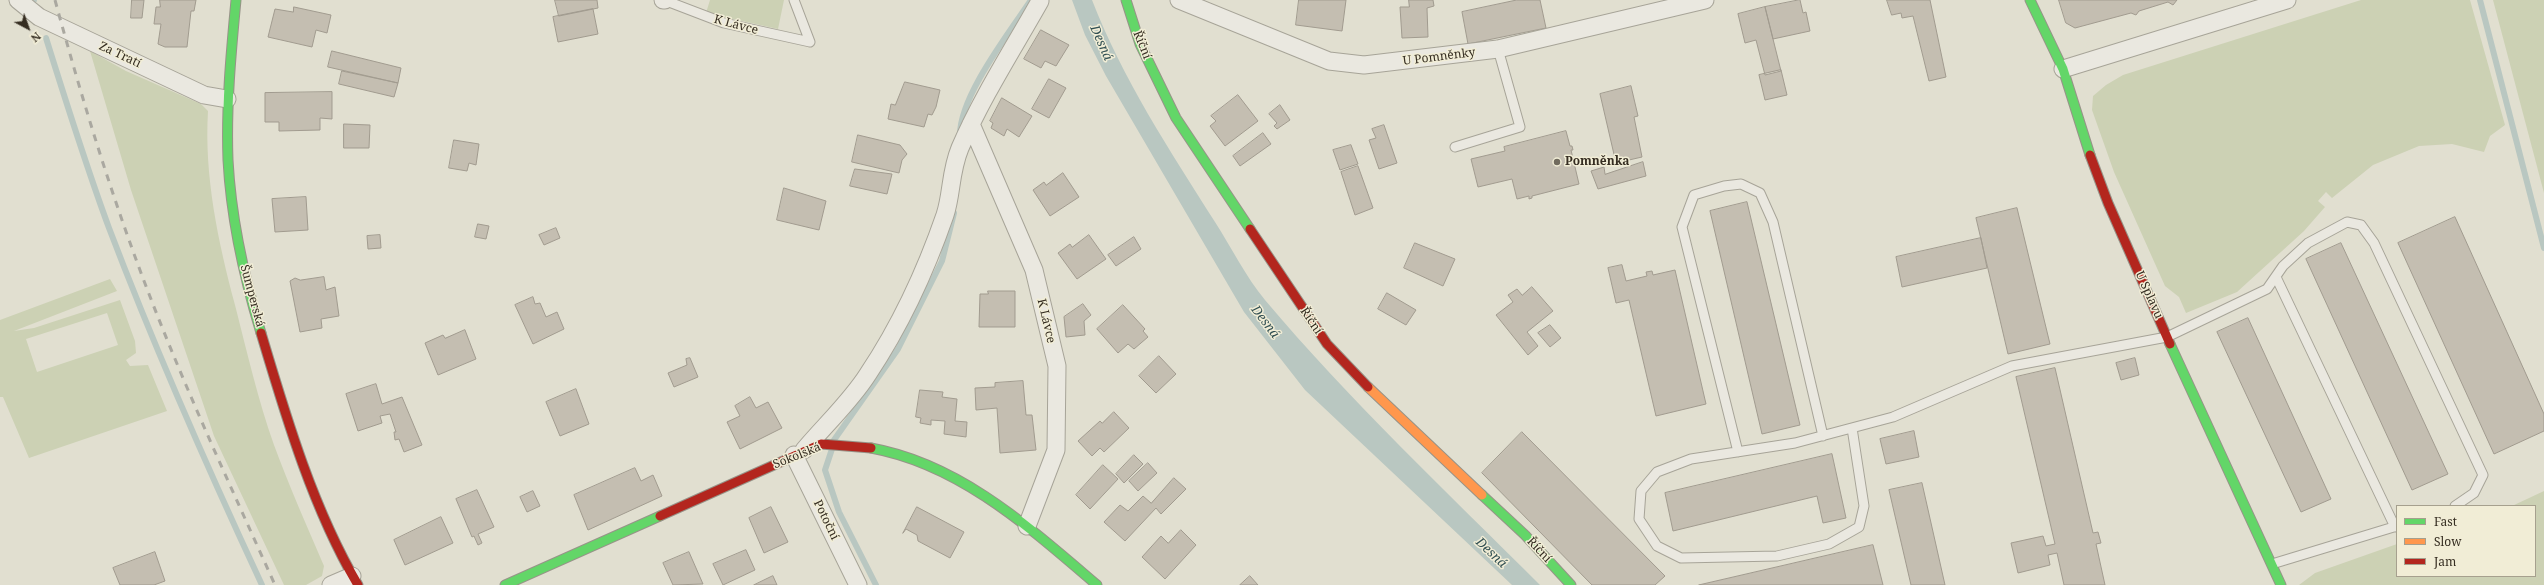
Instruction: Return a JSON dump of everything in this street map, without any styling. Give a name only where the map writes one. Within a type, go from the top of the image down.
[{"type":"street","name":"Za Tratí","points":[[18,0],[39,17],[63,29],[204,95],[227,99]]},
{"type":"street","name":"Šumperská","points":[[236,0],[227,99],[230,182],[243,263],[287,416],[318,498],[355,581]]},
{"type":"street","name":"Říční","points":[[1126,0],[1140,44],[1176,118],[1327,344],[1394,413],[1525,535],[1571,585]]},
{"type":"street","name":"U Pomněnky","points":[[1178,0],[1329,61],[1364,65],[1498,49],[1705,0]]},
{"type":"street","name":"U Splavu","points":[[2030,0],[2063,69],[2084,136],[2108,203],[2167,337],[2281,585]]},
{"type":"street","points":[[2063,69],[2287,0]]},
{"type":"street","points":[[799,453],[868,375],[893,331],[916,287],[946,214],[951,175],[969,128],[1040,1]]},
{"type":"street","name":"K Lávce","points":[[969,128],[1034,270],[1057,366],[1056,450],[1027,526]]},
{"type":"street","name":"Sokolská","points":[[506,585],[821,444],[856,445],[920,462],[974,491],[1027,526],[1097,585]]},
{"type":"street","name":"Potoční","points":[[799,453],[858,585]]},
{"type":"street","points":[[331,585],[355,581]]},
{"type":"lane","name":"K Lávce","points":[[664,0],[724,23],[810,42],[794,0]]},
{"type":"lane","points":[[1455,147],[1520,127],[1498,49]]},
{"type":"lane","points":[[1738,452],[1682,227],[1694,195],[1724,186],[1741,184],[1760,193],[1773,222],[1823,436]]},
{"type":"lane","points":[[1852,428],[1864,506],[1859,527],[1829,544],[1777,556],[1681,558],[1657,546],[1639,519],[1641,491],[1657,472],[1691,459],[1794,443],[1823,436],[1852,428],[1893,417],[2012,366],[2167,337],[2267,289],[2283,266],[2308,243],[2347,222],[2361,225],[2374,242],[2483,475],[2474,493],[2456,505]]},
{"type":"lane","points":[[2272,564],[2396,527],[2276,277]]},
{"type":"green space","points":[[710,0],[784,0],[778,29],[706,13]]},
{"type":"green space","points":[[2361,0],[2470,0],[2505,125],[2490,136],[2484,152],[2452,144],[2419,146],[2373,165],[2332,198],[2326,192],[2318,201],[2325,207],[2304,231],[2237,292],[2186,313],[2179,297],[2165,286],[2114,172],[2092,110],[2093,96],[2106,85],[2123,75]]},
{"type":"green space","points":[[2493,0],[2544,0],[2544,193]]},
{"type":"green space","points":[[90,51],[126,71],[201,104],[208,111],[207,135],[210,184],[223,257],[248,358],[274,445],[324,566],[322,576],[306,585],[284,585],[214,436],[131,190]]},
{"type":"green space","points":[[110,279],[117,291],[14,331],[34,328],[120,300],[135,341],[136,353],[126,360],[130,366],[148,365],[167,411],[29,458],[3,397],[0,397],[0,320]],"holes":[[[107,313],[118,345],[37,372],[26,339]]]},
{"type":"green space","points":[[2544,491],[2544,585],[2299,585],[2315,573],[2396,544],[2396,577],[2536,577],[2536,505],[2514,505]]},
{"type":"water","name":"Desná","points":[[1072,0],[1092,0],[1118,58],[1148,114],[1245,272],[1265,300],[1297,337],[1365,410],[1540,585],[1512,585],[1305,390],[1244,312],[1106,76],[1085,35]]},
{"type":"building","points":[[132,0],[144,0],[142,18],[131,18]]},
{"type":"building","points":[[160,0],[196,0],[194,11],[191,11],[187,47],[165,47],[158,44],[161,24],[154,24],[156,7],[160,7]]},
{"type":"building","points":[[555,0],[597,0],[598,8],[559,16]]},
{"type":"building","points":[[1299,0],[1346,0],[1342,31],[1296,25]]},
{"type":"building","points":[[1409,0],[1433,0],[1434,6],[1427,8],[1428,37],[1402,38],[1400,7],[1409,7]]},
{"type":"building","points":[[1517,0],[1540,0],[1546,28],[1468,44],[1462,12]]},
{"type":"building","points":[[1800,0],[1803,13],[1806,12],[1810,31],[1773,39],[1765,7]]},
{"type":"building","points":[[1887,0],[1930,0],[1946,77],[1929,81],[1913,16],[1902,18],[1901,13],[1892,15]]},
{"type":"building","points":[[2059,0],[2177,0],[2173,5],[2168,2],[2139,11],[2136,15],[2131,13],[2075,28],[2066,23]]},
{"type":"building","points":[[294,7],[331,15],[327,33],[316,30],[312,47],[268,37],[275,9],[293,12]]},
{"type":"building","points":[[1765,7],[1781,71],[1765,75],[1756,40],[1745,43],[1738,14]]},
{"type":"building","points":[[593,9],[598,34],[558,42],[553,17]]},
{"type":"building","points":[[1041,30],[1069,45],[1056,66],[1045,61],[1041,68],[1024,59]]},
{"type":"building","points":[[332,51],[401,68],[398,83],[328,67]]},
{"type":"building","points":[[1781,70],[1787,95],[1765,100],[1759,75]]},
{"type":"building","points":[[342,71],[398,83],[394,97],[339,84]]},
{"type":"building","points":[[1049,79],[1066,88],[1049,118],[1032,109]]},
{"type":"building","points":[[905,82],[940,90],[936,107],[932,115],[928,114],[924,127],[888,119],[891,104],[895,105]]},
{"type":"building","points":[[1631,86],[1638,116],[1634,117],[1642,157],[1616,163],[1600,94]]},
{"type":"building","points":[[332,92],[332,119],[320,118],[320,130],[279,131],[279,122],[265,122],[265,93]]},
{"type":"building","points":[[1238,95],[1258,121],[1225,146],[1210,126],[1216,121],[1211,116]]},
{"type":"building","points":[[1002,98],[1032,116],[1019,137],[1007,129],[1004,136],[991,128],[993,123],[990,121]]},
{"type":"building","points":[[1280,105],[1290,120],[1277,129],[1274,126],[1277,123],[1269,114]]},
{"type":"building","points":[[344,124],[370,125],[369,148],[344,148]]},
{"type":"building","points":[[1384,125],[1397,163],[1379,169],[1369,140],[1376,138],[1372,129]]},
{"type":"building","points":[[1566,131],[1570,146],[1572,146],[1573,150],[1571,150],[1579,184],[1532,196],[1532,198],[1529,199],[1529,196],[1517,199],[1512,179],[1478,187],[1471,159],[1505,151],[1504,147]]},
{"type":"building","points":[[1263,133],[1271,144],[1240,166],[1233,156]]},
{"type":"building","points":[[858,135],[900,145],[907,154],[902,160],[899,173],[852,162]]},
{"type":"building","points":[[454,140],[479,144],[476,165],[469,163],[467,171],[449,168]]},
{"type":"building","points":[[1351,145],[1358,164],[1340,170],[1333,150]]},
{"type":"building","points":[[1643,162],[1646,176],[1598,189],[1591,171],[1604,167],[1605,174]]},
{"type":"building","points":[[1358,166],[1373,208],[1355,215],[1341,172]]},
{"type":"building","points":[[855,169],[892,174],[887,194],[850,186]]},
{"type":"building","points":[[1063,173],[1079,197],[1050,216],[1033,190],[1044,182],[1046,185]]},
{"type":"building","points":[[784,188],[826,201],[819,230],[777,220]]},
{"type":"building","points":[[306,197],[308,230],[275,232],[272,199]]},
{"type":"building","points":[[1747,202],[1800,425],[1762,434],[1710,211]]},
{"type":"building","points":[[2017,208],[2050,344],[2008,354],[1976,218]]},
{"type":"building","points":[[2455,217],[2544,414],[2544,431],[2494,454],[2398,243]]},
{"type":"building","points":[[478,224],[489,226],[486,239],[475,237]]},
{"type":"building","points":[[556,228],[560,238],[544,245],[539,235]]},
{"type":"building","points":[[380,235],[381,248],[368,249],[367,236]]},
{"type":"building","points":[[1089,235],[1106,259],[1077,279],[1058,253],[1070,244],[1072,247]]},
{"type":"building","points":[[1134,237],[1141,249],[1116,266],[1108,255]]},
{"type":"building","points":[[1981,238],[1987,268],[1902,287],[1896,257]]},
{"type":"building","points":[[1415,243],[1455,259],[1443,286],[1404,268]]},
{"type":"building","points":[[2341,243],[2448,474],[2412,490],[2306,259]]},
{"type":"building","points":[[1622,265],[1626,281],[1647,276],[1646,272],[1652,271],[1653,275],[1675,270],[1706,404],[1656,416],[1629,300],[1616,303],[1608,268]]},
{"type":"building","points":[[324,277],[326,290],[335,287],[339,316],[321,319],[322,328],[300,332],[290,281],[295,278],[300,280]]},
{"type":"building","points":[[1532,287],[1553,311],[1527,332],[1538,346],[1528,355],[1496,315],[1513,302],[1508,295],[1517,289],[1522,295]]},
{"type":"building","points":[[988,291],[1015,291],[1015,327],[979,327],[980,294],[988,294]]},
{"type":"building","points":[[1387,293],[1416,310],[1406,325],[1378,309]]},
{"type":"building","points":[[533,297],[535,304],[540,303],[546,317],[557,312],[564,329],[533,344],[515,305]]},
{"type":"building","points":[[1083,304],[1091,315],[1084,321],[1085,335],[1066,337],[1064,317]]},
{"type":"building","points":[[1123,305],[1145,329],[1143,331],[1148,337],[1134,349],[1128,344],[1118,353],[1097,329]]},
{"type":"building","points":[[2248,318],[2331,499],[2301,512],[2217,332]]},
{"type":"building","points":[[1550,325],[1561,338],[1550,347],[1538,333]]},
{"type":"building","points":[[465,330],[476,359],[438,375],[425,343],[443,335],[445,338]]},
{"type":"building","points":[[1159,356],[1176,374],[1156,393],[1139,376]]},
{"type":"building","points":[[690,358],[698,377],[674,387],[668,373],[687,365],[686,359]]},
{"type":"building","points":[[2135,358],[2139,375],[2121,380],[2116,363]]},
{"type":"building","points":[[2055,368],[2093,533],[2098,532],[2101,543],[2096,544],[2105,585],[2064,585],[2057,553],[2048,555],[2050,565],[2018,573],[2011,543],[2043,536],[2046,546],[2055,544],[2016,377]]},
{"type":"building","points":[[1023,381],[1026,415],[1032,415],[1036,450],[1000,453],[997,408],[976,410],[975,388],[995,387],[995,383]]},
{"type":"building","points":[[376,384],[382,404],[402,397],[422,445],[404,452],[399,439],[395,440],[394,432],[396,432],[390,414],[380,416],[382,423],[358,431],[346,394]]},
{"type":"building","points":[[576,389],[589,424],[560,436],[546,402]]},
{"type":"building","points":[[920,390],[943,392],[942,397],[957,399],[955,421],[967,422],[966,437],[944,434],[945,421],[931,420],[931,425],[920,423],[921,418],[916,417]]},
{"type":"building","points":[[750,397],[756,408],[768,402],[782,428],[740,449],[727,422],[740,416],[735,406]]},
{"type":"building","points":[[1114,412],[1129,428],[1104,452],[1100,448],[1092,456],[1078,441],[1100,421],[1102,423]]},
{"type":"building","points":[[1914,431],[1919,457],[1886,464],[1880,439]]},
{"type":"building","points":[[1522,432],[1665,576],[1655,585],[1592,585],[1482,473]]},
{"type":"building","points":[[1832,454],[1846,518],[1823,523],[1817,496],[1673,531],[1665,493]]},
{"type":"building","points":[[1134,455],[1143,464],[1124,483],[1116,474]]},
{"type":"building","points":[[1148,463],[1157,473],[1138,491],[1129,481]]},
{"type":"building","points":[[1103,465],[1118,479],[1090,509],[1076,495]]},
{"type":"building","points":[[635,468],[641,481],[653,475],[662,496],[588,530],[574,495]]},
{"type":"building","points":[[1174,478],[1186,489],[1161,514],[1156,508],[1125,541],[1104,522],[1120,505],[1128,511],[1143,496],[1151,503]]},
{"type":"building","points":[[1922,483],[1945,585],[1911,585],[1889,490]]},
{"type":"building","points":[[477,490],[494,527],[478,534],[482,543],[478,545],[474,536],[472,537],[456,499]]},
{"type":"building","points":[[533,491],[540,506],[527,512],[520,497]]},
{"type":"building","points":[[771,507],[788,542],[764,553],[749,518]]},
{"type":"building","points":[[917,507],[964,532],[950,558],[918,541],[917,535],[906,529],[903,533]]},
{"type":"building","points":[[441,517],[453,543],[405,565],[394,540]]},
{"type":"building","points":[[1181,530],[1196,545],[1165,579],[1142,557],[1161,536],[1168,543]]},
{"type":"building","points":[[1873,545],[1883,585],[1699,585]]},
{"type":"building","points":[[746,550],[755,570],[723,585],[713,564]]},
{"type":"building","points":[[155,552],[165,581],[154,585],[120,585],[113,568]]},
{"type":"building","points":[[689,552],[703,584],[673,585],[663,563]]},
{"type":"building","points":[[773,576],[777,585],[754,585]]},
{"type":"building","points":[[1250,576],[1258,585],[1240,585]]},
{"type":"waterway","points":[[960,136],[962,120],[976,85],[999,47],[1031,0]]},
{"type":"waterway","points":[[2480,0],[2544,248]]},
{"type":"waterway","points":[[46,38],[92,181],[109,228],[182,408],[262,585]]},
{"type":"waterway","points":[[834,440],[898,349],[942,261],[954,213]]},
{"type":"waterway","points":[[832,449],[825,470],[839,512],[876,585]]},
{"type":"railway","points":[[55,0],[102,160],[143,278],[186,385],[275,585]]},
{"type":"traffic: fast","points":[[236,0],[228,100],[228,160],[232,204],[239,247],[261,333]]},
{"type":"traffic: fast","points":[[1126,0],[1140,44],[1176,118],[1250,229]]},
{"type":"traffic: fast","points":[[2030,0],[2063,69],[2090,155]]},
{"type":"traffic: fast","points":[[2170,344],[2281,585]]},
{"type":"traffic: fast","points":[[871,448],[904,456],[934,468],[964,483],[1020,521],[1097,585]]},
{"type":"traffic: fast","points":[[1482,495],[1525,535],[1571,585]]},
{"type":"traffic: fast","points":[[505,585],[660,516]]},
{"type":"traffic: slow","points":[[1368,387],[1482,495]]},
{"type":"traffic: jam","points":[[2090,155],[2108,203],[2170,344]]},
{"type":"traffic: jam","points":[[1250,229],[1327,344],[1368,387]]},
{"type":"traffic: jam","points":[[261,333],[280,397],[314,494],[327,525],[358,585]]},
{"type":"traffic: jam","points":[[660,516],[821,444],[871,448]]},
{"type":"place","name":"Pomněnka","points":[[1557,162]]}]
